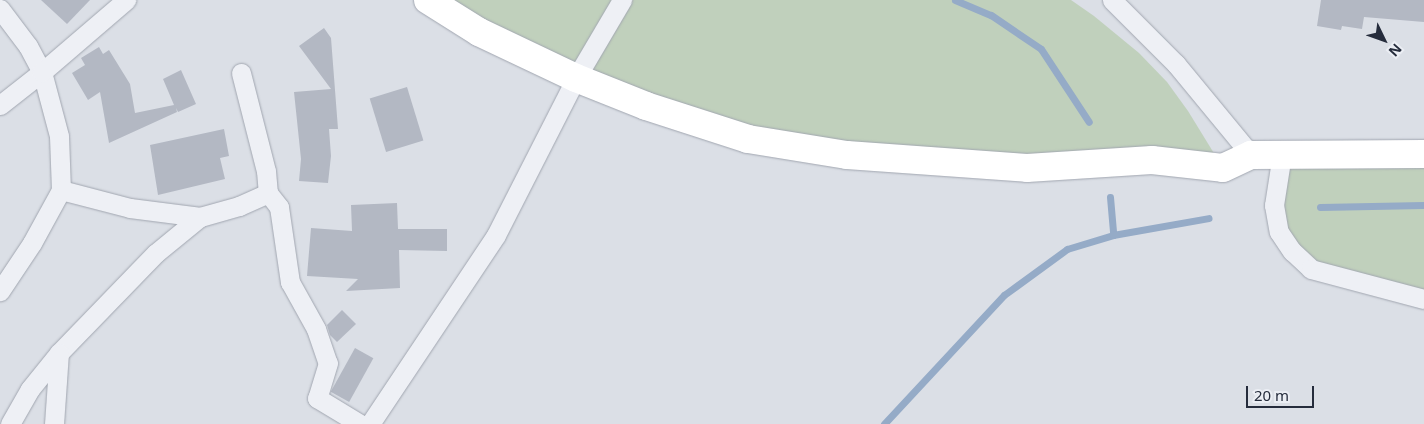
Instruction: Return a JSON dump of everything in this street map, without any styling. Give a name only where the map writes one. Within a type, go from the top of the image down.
[{"type":"highway","points":[[428,0],[479,32],[576,78],[646,106],[733,135],[864,158],[1027,168],[1152,160],[1222,168],[1251,155],[1424,154]]},
{"type":"street","points":[[0,105],[42,72],[126,0]]},
{"type":"street","points":[[370,424],[496,235],[576,78],[622,0]]},
{"type":"street","points":[[1112,0],[1176,64],[1251,155]]},
{"type":"street","points":[[0,9],[28,46],[42,72],[59,136],[61,190],[32,243],[0,291]]},
{"type":"street","points":[[240,73],[266,171],[268,193],[279,207],[290,282],[316,329],[328,363],[318,398],[360,424]]},
{"type":"street","points":[[1282,154],[1274,205],[1279,232],[1292,251],[1311,269],[1424,299]]},
{"type":"street","points":[[61,190],[130,208],[200,217],[239,206],[268,193]]},
{"type":"street","points":[[10,424],[30,389],[59,353],[156,253],[200,217]]},
{"type":"street","points":[[54,424],[59,353]]},
{"type":"green space","points":[[428,0],[1071,0],[1094,16],[1139,53],[1167,82],[1188,111],[1223,168],[1027,168],[748,139]]},
{"type":"green space","points":[[1282,154],[1424,154],[1424,299],[1311,269],[1279,232]]},
{"type":"building","points":[[41,0],[90,0],[67,24]]},
{"type":"building","points":[[1321,0],[1424,0],[1424,22],[1364,17],[1362,29],[1342,26],[1341,30],[1317,26]]},
{"type":"building","points":[[324,28],[331,38],[338,129],[329,129],[331,156],[328,183],[299,181],[301,159],[294,92],[331,89],[299,46]]},
{"type":"building","points":[[99,47],[103,54],[109,50],[130,84],[135,113],[174,105],[163,79],[181,70],[196,104],[178,112],[176,108],[177,112],[109,143],[100,92],[88,100],[72,73],[85,65],[81,58]]},
{"type":"building","points":[[407,87],[423,141],[386,152],[370,98]]},
{"type":"building","points":[[224,129],[229,156],[220,158],[225,179],[158,195],[150,145]]},
{"type":"building","points":[[397,203],[398,229],[447,229],[447,251],[399,250],[400,288],[346,291],[358,279],[307,276],[311,228],[352,231],[351,205]]},
{"type":"building","points":[[342,310],[356,324],[337,342],[330,335],[327,325]]},
{"type":"building","points":[[355,348],[373,358],[349,402],[331,392]]},
{"type":"waterway","points":[[955,0],[991,15],[1041,49],[1089,122]]},
{"type":"waterway","points":[[1110,197],[1113,235]]},
{"type":"waterway","points":[[1320,207],[1424,205]]},
{"type":"waterway","points":[[884,424],[1004,295],[1067,249],[1113,235],[1209,218]]}]
